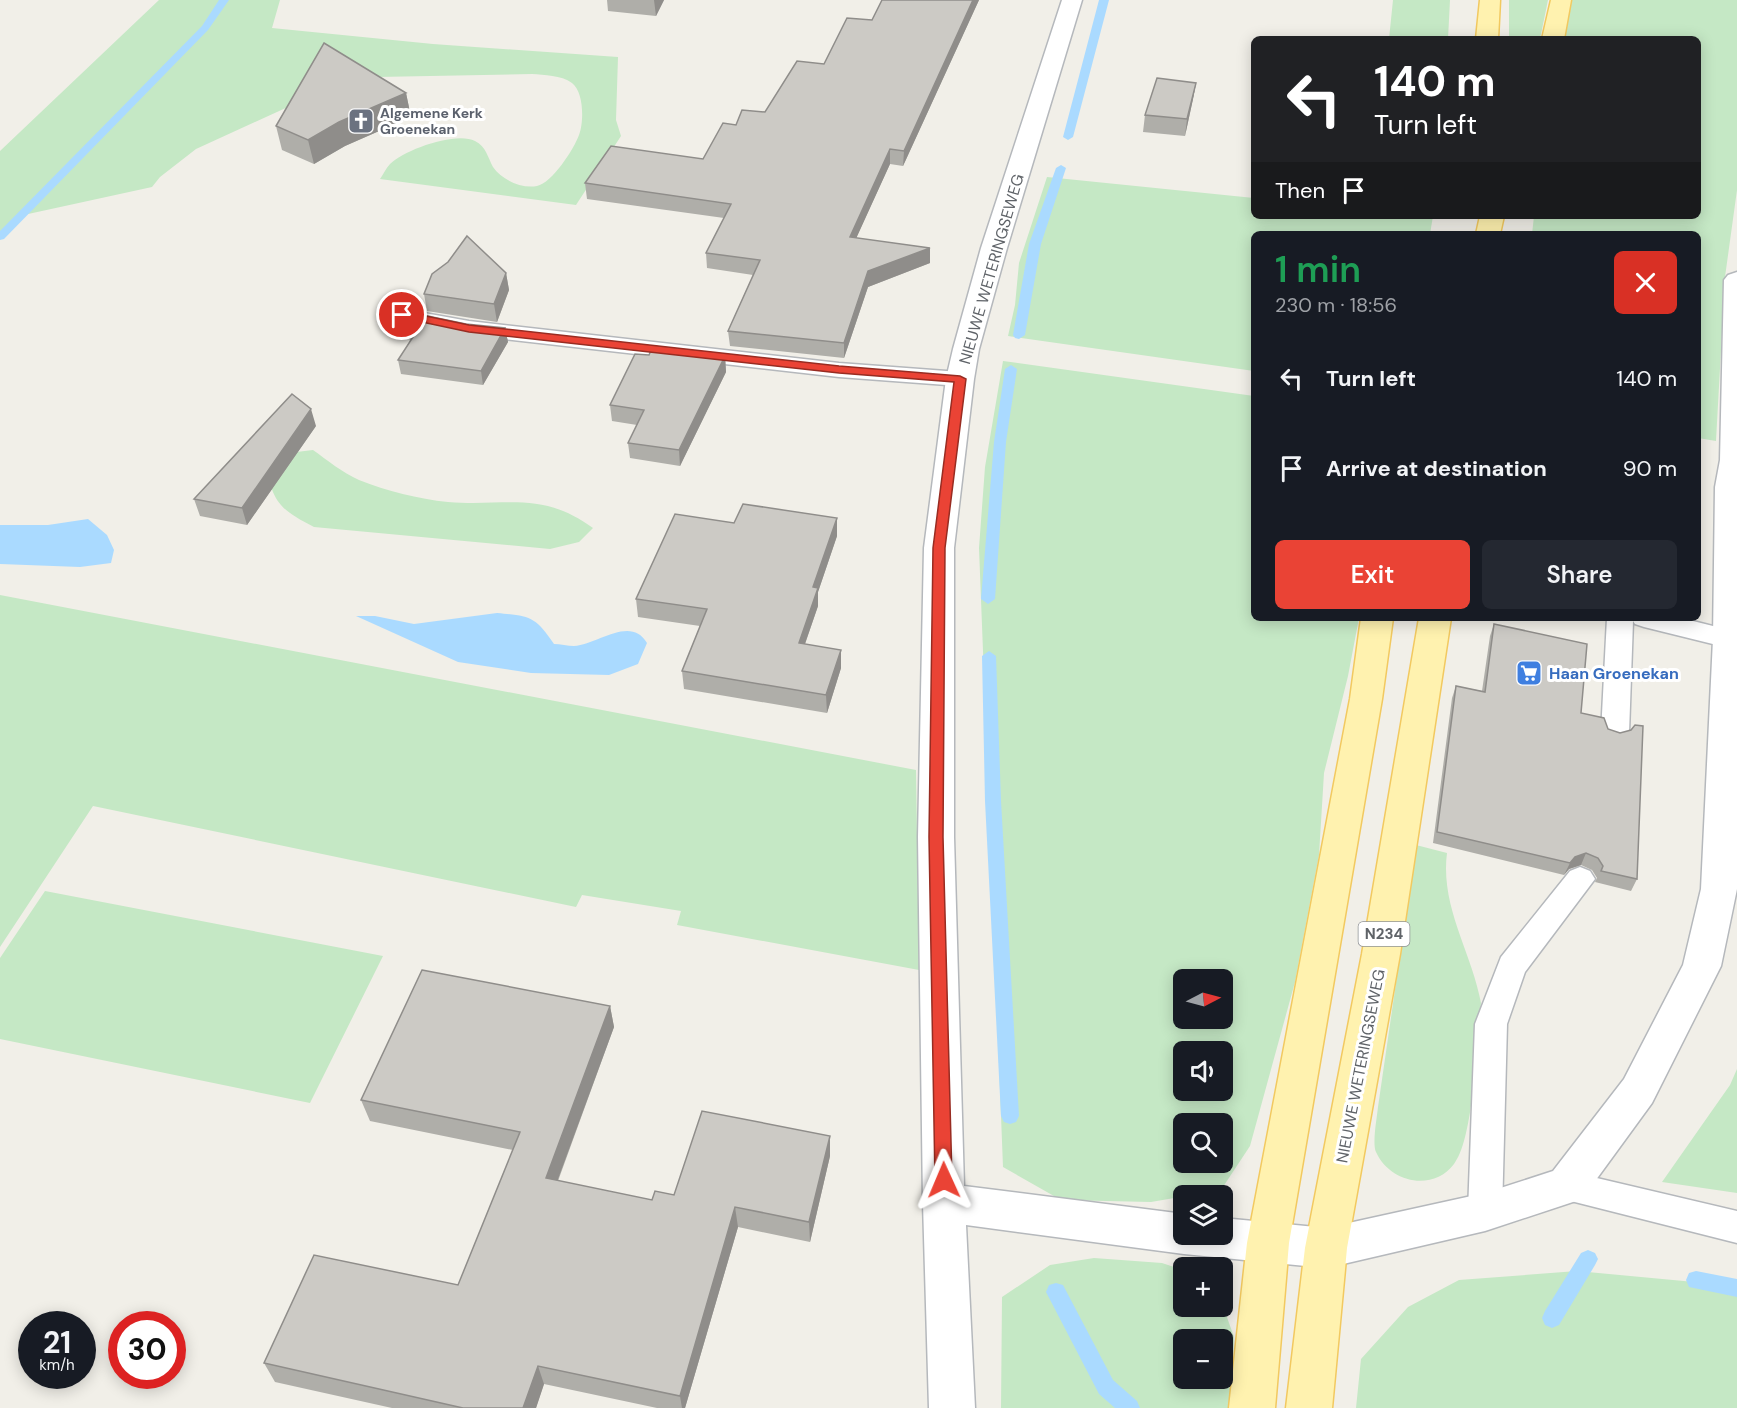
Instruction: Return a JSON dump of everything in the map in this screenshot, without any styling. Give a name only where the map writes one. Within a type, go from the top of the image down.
[{"type":"main road","points":[[1487,36],[1490,0]]},
{"type":"main road","points":[[1554,36],[1561,0]]},
{"type":"main road","points":[[1252,1408],[1268,1243],[1366,699],[1377,621]]},
{"type":"main road","name":"NIEUWE WETERINGSEWEG","points":[[1309,1408],[1326,1248],[1381,954],[1435,621]]},
{"type":"street","name":"NIEUWE WETERINGSEWEG","points":[[952,1408],[944,1203],[936,837],[939,548],[960,379],[994,248],[1072,0]]},
{"type":"street","points":[[1233,1239],[1326,1248],[1485,1212],[1567,1186],[1638,1091],[1702,966],[1719,889],[1729,639],[1730,487],[1734,460],[1737,280]]},
{"type":"street","points":[[944,1203],[1173,1232]]},
{"type":"lane","points":[[402,315],[469,328],[839,370],[960,379]]},
{"type":"lane","points":[[1615,733],[1620,621]]},
{"type":"lane","points":[[1656,621],[1729,639]]},
{"type":"lane","points":[[1485,1212],[1491,1024],[1512,966],[1580,879]]},
{"type":"lane","points":[[1567,1186],[1737,1227]]},
{"type":"green space","points":[[159,0],[280,0],[272,28],[433,44],[618,57],[616,120],[621,136],[576,205],[380,179],[390,164],[407,153],[443,140],[456,138],[475,141],[482,146],[493,167],[507,180],[519,185],[537,186],[543,184],[556,172],[567,156],[579,135],[582,115],[581,100],[576,87],[563,78],[532,74],[377,77],[312,96],[196,149],[160,177],[152,187],[19,216],[0,235],[0,151]]},
{"type":"green space","points":[[1393,0],[1450,0],[1448,36],[1389,36]]},
{"type":"green space","points":[[1509,0],[1548,0],[1541,36],[1509,36]]},
{"type":"green space","points":[[1568,0],[1737,0],[1737,190],[1725,277],[1716,441],[1701,438],[1701,231],[1532,231],[1534,219],[1701,219],[1701,36],[1562,36]]},
{"type":"green space","points":[[1047,177],[1251,198],[1251,219],[1432,219],[1430,231],[1251,231],[1251,371],[1008,336],[1015,305],[1019,263]]},
{"type":"green space","points":[[1003,361],[1251,396],[1251,621],[1358,621],[1348,676],[1324,773],[1319,855],[1295,982],[1250,1146],[1233,1172],[1233,1113],[1173,1113],[1173,1173],[1232,1173],[1224,1185],[1173,1185],[1173,1198],[1151,1202],[1061,1200],[1003,1167],[979,548],[985,467]]},
{"type":"green space","points":[[313,450],[353,477],[392,491],[448,502],[539,504],[574,516],[593,528],[579,542],[550,549],[314,527],[285,509],[275,497],[265,465],[280,454]]},
{"type":"green space","points":[[0,595],[916,770],[919,970],[677,925],[681,911],[582,895],[576,907],[93,806],[0,947]]},
{"type":"green space","points":[[1416,845],[1447,853],[1446,873],[1452,911],[1477,984],[1481,1003],[1470,1112],[1461,1151],[1454,1164],[1445,1173],[1424,1181],[1401,1177],[1391,1171],[1376,1152],[1374,1143]]},
{"type":"green space","points":[[45,891],[383,956],[310,1103],[0,1039],[0,958]]},
{"type":"green space","points":[[1737,1069],[1737,1193],[1662,1182],[1730,1085]]},
{"type":"green space","points":[[1094,1258],[1162,1263],[1173,1267],[1173,1317],[1227,1317],[1231,1329],[1173,1329],[1173,1389],[1232,1389],[1231,1408],[1001,1408],[1002,1297],[1050,1265]]},
{"type":"green space","points":[[1577,1271],[1737,1286],[1737,1408],[1356,1408],[1361,1359],[1408,1307],[1459,1280]]},
{"type":"water","points":[[88,519],[107,535],[114,550],[111,563],[80,567],[0,564],[0,525],[48,525]]},
{"type":"water","points":[[497,613],[531,619],[542,628],[554,644],[574,646],[623,631],[632,631],[640,635],[647,643],[638,664],[609,675],[531,673],[458,662],[356,616],[375,616],[414,624]]},
{"type":"building","points":[[882,0],[973,0],[904,151],[890,149],[850,237],[930,248],[868,271],[844,343],[728,331],[760,260],[706,253],[731,204],[585,183],[611,146],[703,159],[723,123],[736,125],[742,110],[765,112],[797,61],[824,64],[847,18],[872,20]]},
{"type":"building","points":[[324,43],[406,93],[339,122],[308,140],[276,126]]},
{"type":"building","points":[[1157,78],[1196,83],[1187,119],[1145,115]]},
{"type":"building","points":[[467,236],[506,273],[494,304],[424,294],[432,274],[448,262]]},
{"type":"building","points":[[418,314],[466,324],[505,328],[481,371],[398,360],[413,337],[409,337]]},
{"type":"building","points":[[652,348],[725,356],[679,450],[628,443],[644,410],[610,405],[635,354],[649,355]]},
{"type":"building","points":[[292,394],[311,409],[242,508],[194,499]]},
{"type":"building","points":[[743,504],[837,518],[813,587],[818,588],[799,643],[841,650],[826,695],[682,671],[707,609],[636,599],[675,514],[734,523]]},
{"type":"building","points":[[1494,624],[1587,644],[1581,713],[1604,718],[1608,729],[1620,733],[1631,730],[1635,725],[1643,726],[1637,879],[1601,871],[1603,866],[1598,858],[1586,853],[1575,857],[1570,863],[1437,832],[1456,686],[1485,692]]},
{"type":"building","points":[[422,970],[610,1006],[546,1178],[652,1200],[655,1191],[674,1195],[702,1111],[830,1136],[809,1222],[735,1207],[680,1396],[538,1366],[523,1408],[463,1408],[264,1363],[314,1255],[458,1285],[520,1132],[361,1100]]},
{"type":"waterway","points":[[0,237],[205,28],[224,0]]},
{"type":"waterway","points":[[1068,137],[1104,0]]},
{"type":"waterway","points":[[1019,335],[1035,244],[1061,168]]},
{"type":"waterway","points":[[988,599],[1000,442],[1011,369]]},
{"type":"waterway","points":[[989,656],[993,801],[1010,1116]]},
{"type":"waterway","points":[[1552,1318],[1588,1259]]},
{"type":"waterway","points":[[1696,1280],[1737,1288]]},
{"type":"waterway","points":[[1056,1292],[1106,1387],[1130,1408]]},
{"type":"place","name":"Algemene Kerk Groenekan","points":[[361,121]]},
{"type":"place","name":"Haan Groenekan","points":[[1529,673]]},
{"type":"route","points":[[402,315],[469,328],[839,370],[960,379],[939,548],[936,837],[944,1180]]}]
